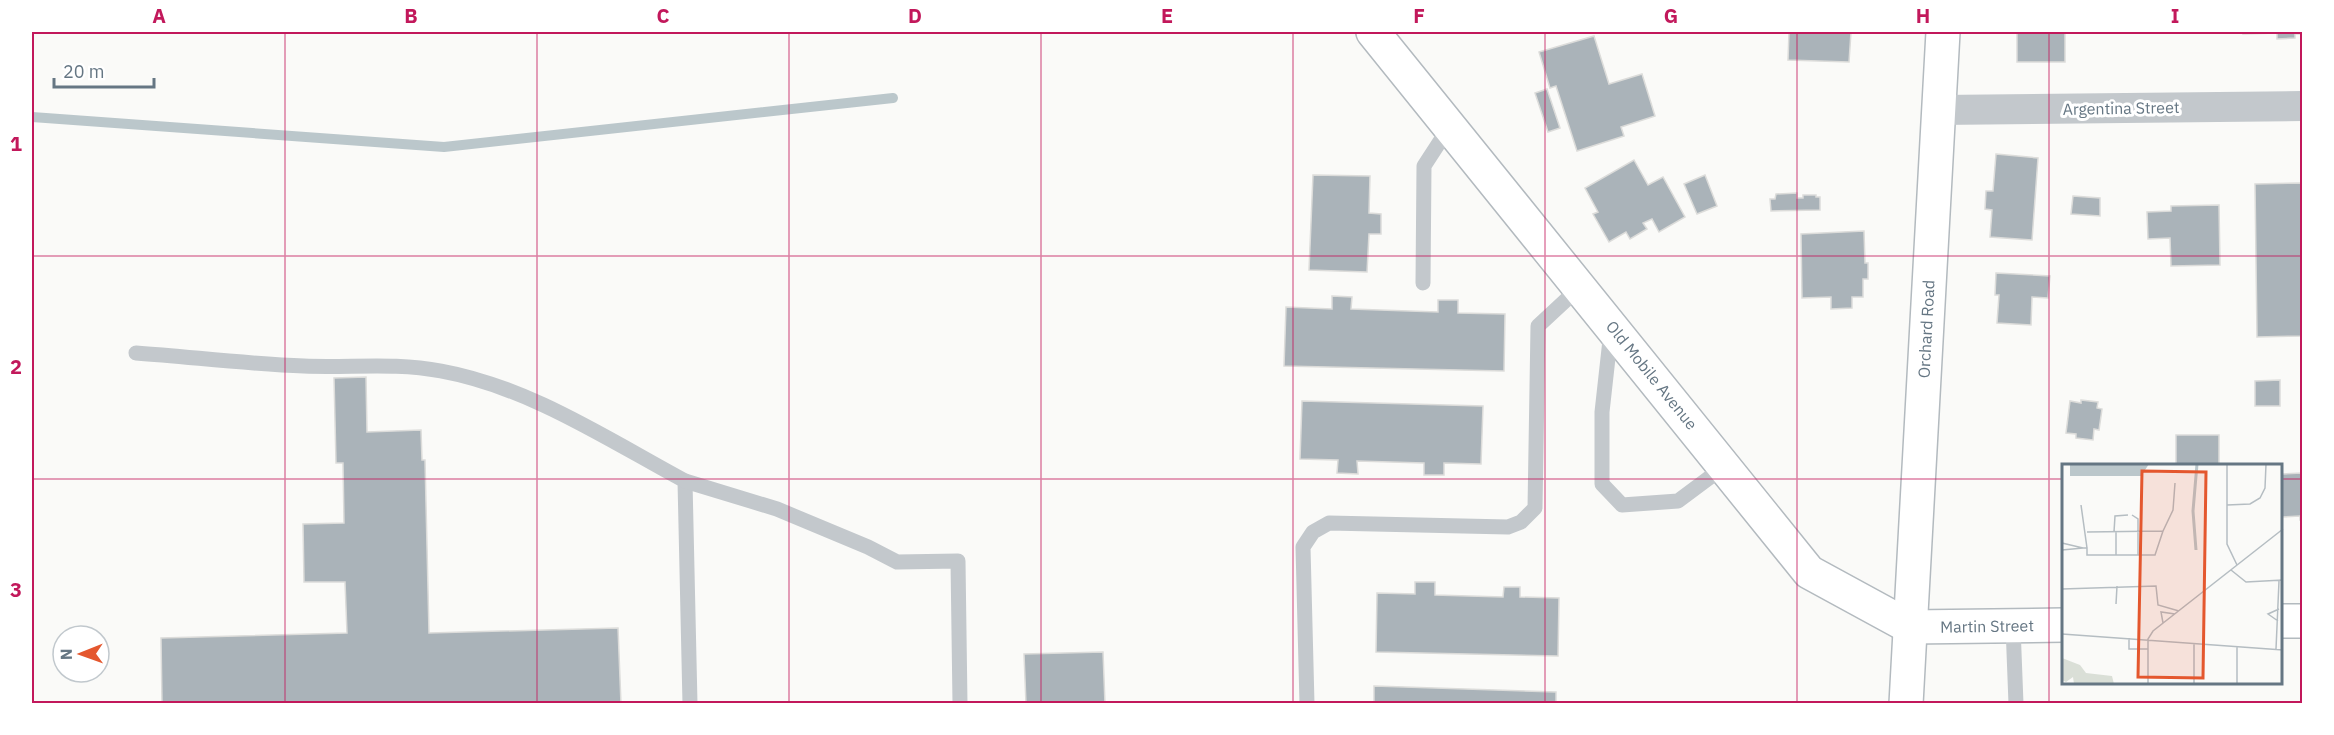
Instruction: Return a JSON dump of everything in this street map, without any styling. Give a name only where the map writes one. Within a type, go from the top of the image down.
[{"type":"street","name":"Old Mobile Avenue","points":[[1373,32],[1809,572],[1910,627]]},
{"type":"street","name":"Orchard Road","points":[[1910,627],[1944,32]]},
{"type":"street","name":"Argentina Street","points":[[1939,110],[2302,106]]},
{"type":"street","points":[[2283,621],[2302,621]]},
{"type":"street","name":"Martin Street","points":[[1910,627],[2062,625]]},
{"type":"street","points":[[1906,704],[1910,627]]},
{"type":"lane","points":[[1423,284],[1424,166],[1450,126]]},
{"type":"lane","points":[[1307,704],[1303,547],[1313,532],[1329,523],[1508,527],[1521,522],[1535,508],[1538,326],[1580,286]]},
{"type":"lane","points":[[1611,325],[1602,412],[1602,484],[1622,505],[1678,501],[1725,466]]},
{"type":"lane","points":[[136,352],[305,366],[398,365],[442,371],[508,390],[555,411],[685,481],[777,509],[868,547],[897,562],[958,561],[960,704]]},
{"type":"lane","points":[[685,481],[690,704]]},
{"type":"lane","points":[[2013,626],[2016,704]]},
{"type":"building","points":[[1789,32],[1851,32],[1849,62],[1788,60]]},
{"type":"building","points":[[2017,32],[2065,32],[2065,62],[2017,62]]},
{"type":"building","points":[[2243,32],[2302,32],[2302,34],[2295,34],[2295,38],[2277,39],[2277,33],[2243,34]]},
{"type":"building","points":[[1594,36],[1609,84],[1642,74],[1655,116],[1621,127],[1624,136],[1577,151],[1556,86],[1550,88],[1539,52]]},
{"type":"building","points":[[1547,89],[1560,128],[1548,132],[1535,93]]},
{"type":"building","points":[[1996,154],[2038,158],[2032,240],[1990,237],[1992,210],[1985,209],[1986,191],[1993,191]]},
{"type":"building","points":[[1634,160],[1648,185],[1663,177],[1685,217],[1659,232],[1652,219],[1643,223],[1647,229],[1630,239],[1626,232],[1609,242],[1593,214],[1598,212],[1585,188]]},
{"type":"building","points":[[1313,175],[1370,176],[1369,213],[1381,214],[1381,234],[1369,234],[1367,272],[1309,270]]},
{"type":"building","points":[[1705,175],[1717,206],[1697,214],[1684,184]]},
{"type":"building","points":[[2302,183],[2302,336],[2257,337],[2255,184]]},
{"type":"building","points":[[1797,193],[1797,198],[1803,198],[1803,195],[1820,197],[1820,210],[1771,211],[1770,199],[1775,199],[1776,194]]},
{"type":"building","points":[[2073,196],[2100,198],[2100,216],[2071,214]]},
{"type":"building","points":[[2219,205],[2220,265],[2171,266],[2170,238],[2148,239],[2147,212],[2171,211],[2171,206]]},
{"type":"building","points":[[1864,231],[1868,279],[1863,279],[1863,297],[1852,297],[1852,308],[1831,309],[1831,297],[1802,298],[1801,234]]},
{"type":"building","points":[[1996,273],[2050,276],[2048,298],[2032,297],[2031,325],[1997,323],[1999,295],[1995,295]]},
{"type":"building","points":[[1332,296],[1352,297],[1351,309],[1438,312],[1438,300],[1458,300],[1458,313],[1505,314],[1504,371],[1284,366],[1286,307],[1332,309]]},
{"type":"building","points":[[366,377],[367,432],[421,430],[422,460],[425,460],[429,633],[618,628],[621,704],[162,704],[161,638],[347,633],[345,582],[304,582],[303,524],[344,523],[343,463],[336,463],[334,378]]},
{"type":"building","points":[[2280,380],[2280,406],[2255,406],[2255,381]]},
{"type":"building","points":[[2081,400],[2098,402],[2097,408],[2102,409],[2099,430],[2094,429],[2093,440],[2076,438],[2076,434],[2066,433],[2070,401],[2081,403]]},
{"type":"building","points":[[1302,401],[1483,406],[1481,464],[1444,463],[1444,475],[1424,475],[1424,463],[1357,461],[1358,474],[1337,473],[1338,460],[1300,459]]},
{"type":"building","points":[[2176,435],[2219,435],[2219,464],[2176,464]]},
{"type":"building","points":[[2302,473],[2302,520],[2300,516],[2283,517],[2283,474]]},
{"type":"building","points":[[1415,582],[1435,582],[1435,595],[1503,597],[1504,587],[1520,587],[1520,597],[1559,598],[1558,656],[1376,652],[1377,593],[1415,594]]},
{"type":"building","points":[[1103,652],[1105,704],[1026,704],[1024,654]]},
{"type":"building","points":[[1374,686],[1556,692],[1556,704],[1374,704]]},
{"type":"waterway","points":[[32,117],[444,147],[893,98]]}]
